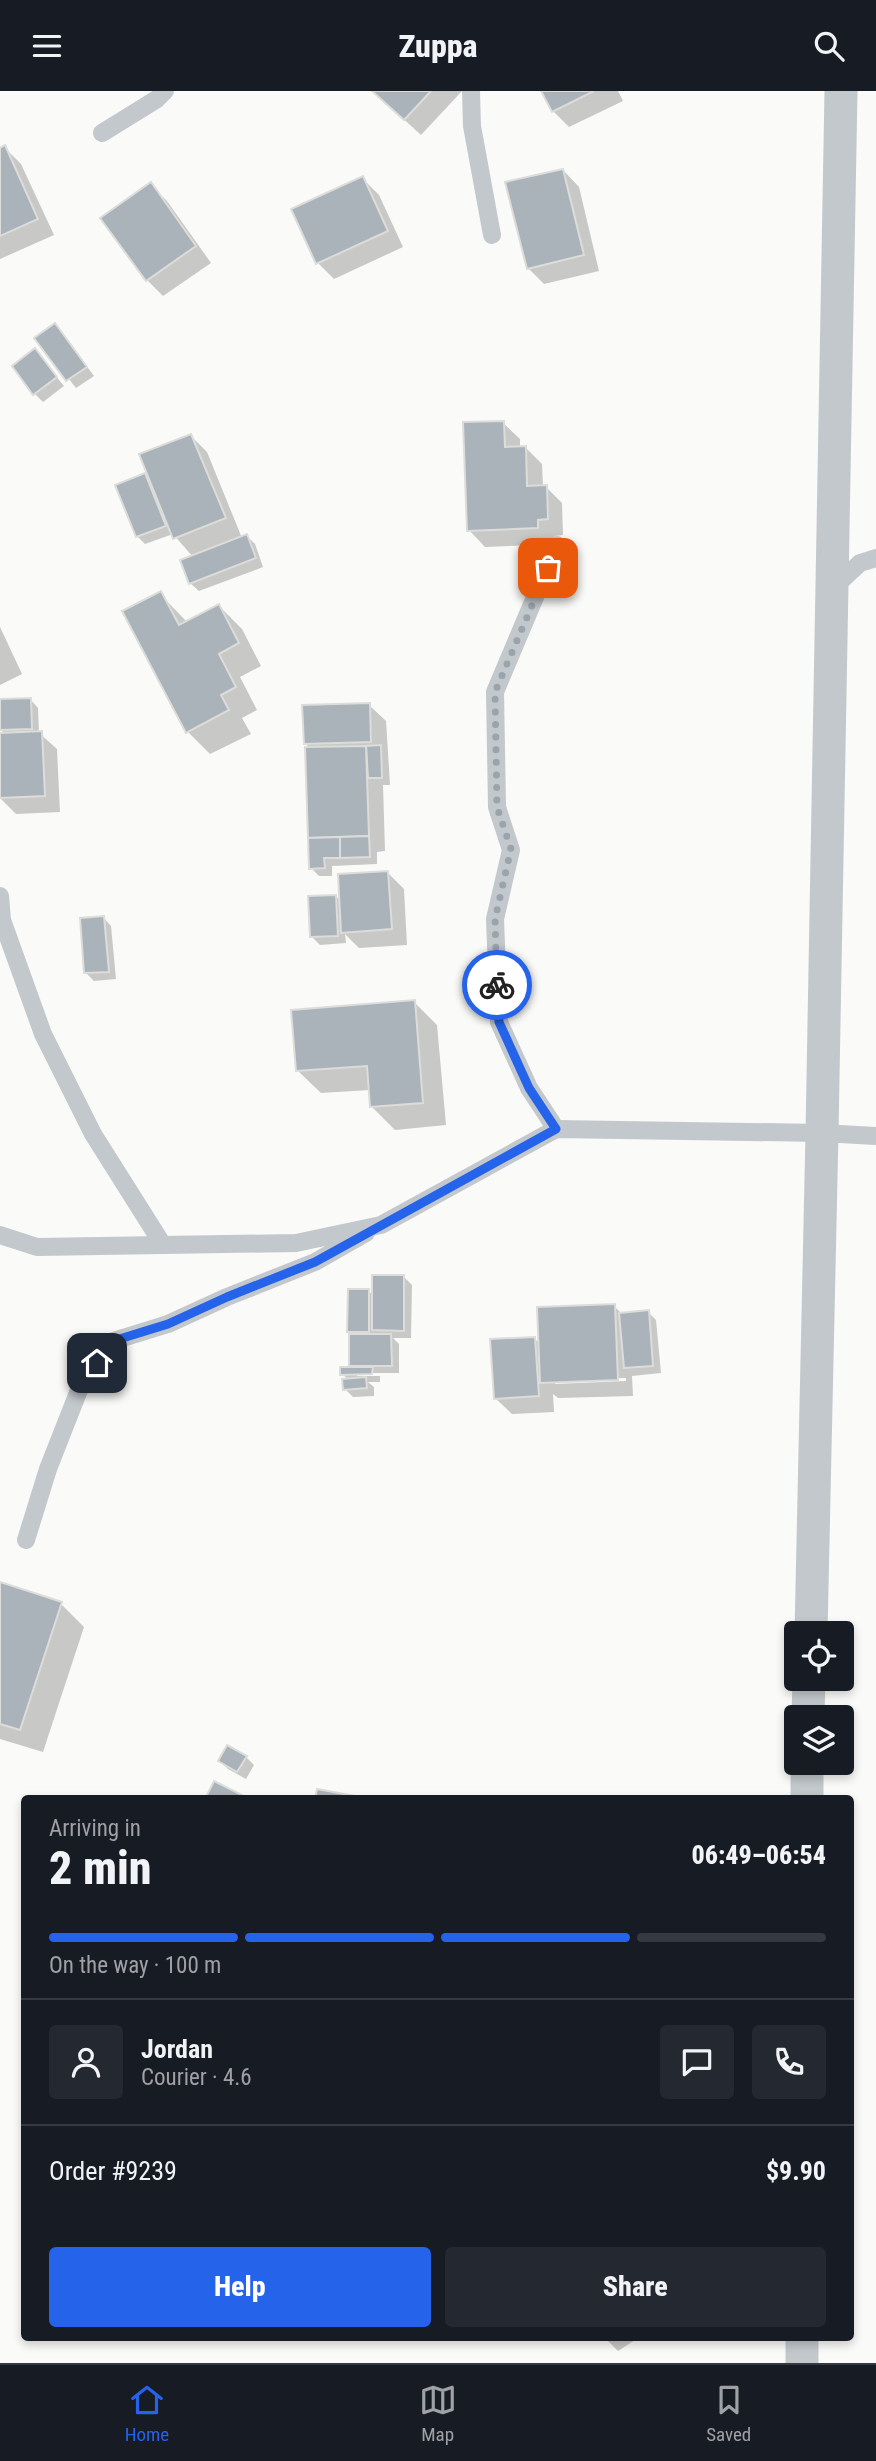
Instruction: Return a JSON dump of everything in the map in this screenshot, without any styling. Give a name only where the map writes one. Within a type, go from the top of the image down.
[{"type":"street","points":[[810,1621],[841,91]]},
{"type":"street","points":[[807,1775],[807,1795]]},
{"type":"street","points":[[802,2341],[802,2363]]},
{"type":"lane","points":[[102,134],[165,91]]},
{"type":"lane","points":[[471,91],[472,126],[492,235]]},
{"type":"lane","points":[[556,1129],[529,1088],[499,1022],[495,919],[511,849],[497,807],[495,692],[557,545]]},
{"type":"lane","points":[[831,590],[860,563],[876,558]]},
{"type":"lane","points":[[0,896],[2,920],[43,1034],[93,1135],[163,1245]]},
{"type":"lane","points":[[26,1540],[48,1469],[81,1385],[113,1341],[168,1324],[315,1262],[556,1129],[876,1136]]},
{"type":"lane","points":[[0,1235],[37,1247],[296,1243],[381,1225]]},
{"type":"building","points":[[372,91],[431,91],[404,120]]},
{"type":"building","points":[[541,91],[594,91],[552,112]]},
{"type":"building","points":[[5,145],[38,219],[0,236],[0,148]]},
{"type":"building","points":[[563,169],[584,255],[527,269],[505,182]]},
{"type":"building","points":[[363,176],[388,231],[316,264],[291,209]]},
{"type":"building","points":[[151,182],[196,246],[146,281],[100,218]]},
{"type":"building","points":[[55,323],[87,367],[66,381],[34,338]]},
{"type":"building","points":[[35,348],[57,377],[33,395],[12,366]]},
{"type":"building","points":[[504,421],[505,447],[526,446],[527,486],[547,485],[548,519],[538,520],[538,528],[467,531],[463,422]]},
{"type":"building","points":[[191,434],[226,518],[173,539],[139,454]]},
{"type":"building","points":[[145,473],[166,526],[136,537],[115,485]]},
{"type":"building","points":[[247,534],[256,558],[189,584],[180,560]]},
{"type":"building","points":[[161,591],[179,625],[219,604],[239,643],[219,654],[236,687],[221,695],[229,710],[186,733],[122,611]]},
{"type":"building","points":[[31,698],[32,729],[0,730],[0,699]]},
{"type":"building","points":[[370,703],[371,742],[304,744],[302,705]]},
{"type":"building","points":[[42,731],[45,796],[0,798],[0,733]]},
{"type":"building","points":[[381,745],[382,778],[368,778],[366,746]]},
{"type":"building","points":[[366,746],[369,836],[308,838],[305,747]]},
{"type":"building","points":[[369,836],[370,857],[340,858],[340,837]]},
{"type":"building","points":[[340,837],[340,858],[324,858],[325,868],[309,869],[308,838]]},
{"type":"building","points":[[388,871],[392,929],[341,933],[338,874]]},
{"type":"building","points":[[336,895],[338,936],[310,937],[308,896]]},
{"type":"building","points":[[104,916],[109,972],[84,973],[80,918]]},
{"type":"building","points":[[415,1000],[423,1103],[370,1107],[367,1066],[296,1071],[291,1010]]},
{"type":"building","points":[[372,1275],[404,1275],[404,1331],[372,1330]]},
{"type":"building","points":[[348,1289],[369,1289],[369,1332],[347,1332]]},
{"type":"building","points":[[615,1304],[618,1380],[540,1383],[537,1307]]},
{"type":"building","points":[[649,1310],[653,1366],[624,1368],[619,1313]]},
{"type":"building","points":[[349,1334],[391,1334],[392,1366],[349,1366]]},
{"type":"building","points":[[535,1337],[539,1396],[494,1399],[490,1339]]},
{"type":"building","points":[[340,1367],[373,1367],[372,1374],[340,1375]]},
{"type":"building","points":[[366,1377],[367,1388],[343,1390],[342,1379]]},
{"type":"building","points":[[0,1582],[62,1602],[20,1730],[0,1724]]},
{"type":"building","points":[[227,1745],[247,1756],[237,1772],[218,1761]]},
{"type":"building","points":[[214,1781],[242,1795],[207,1795]]},
{"type":"building","points":[[317,1789],[349,1795],[316,1795]]},
{"type":"way so far","points":[[497,985],[495,919],[511,849],[497,807],[495,692],[548,568]]},
{"type":"route","points":[[97,1363],[113,1341],[168,1324],[315,1262],[556,1129],[529,1088],[499,1022],[497,985]]}]
